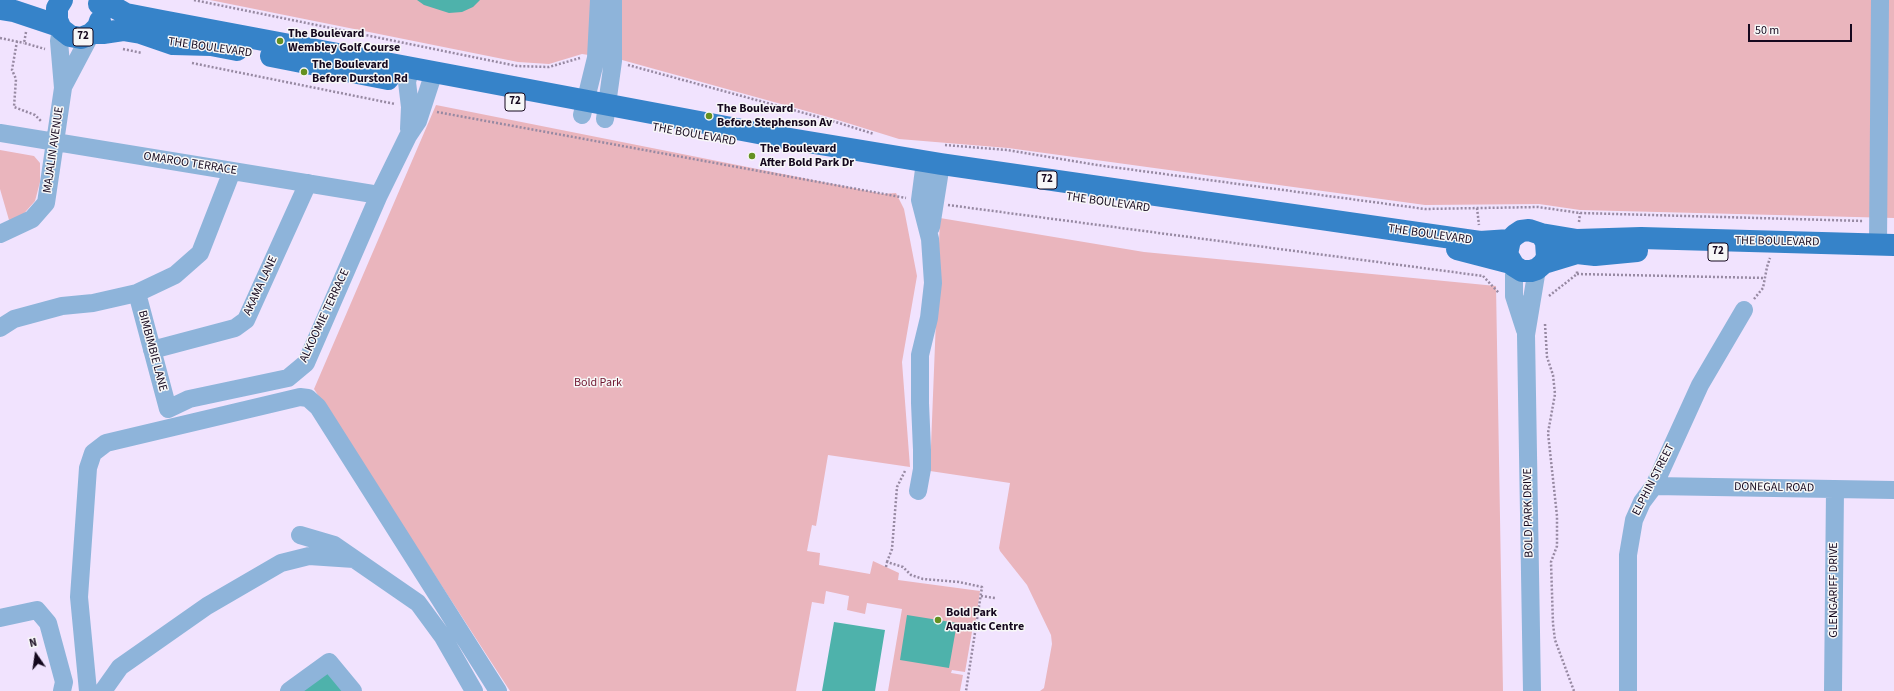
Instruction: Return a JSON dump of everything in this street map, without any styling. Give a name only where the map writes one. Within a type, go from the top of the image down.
[{"type":"main road","name":"72","points":[[60,28],[56,14],[62,0]]},
{"type":"main road","name":"THE BOULEVARD","points":[[92,33],[101,20],[101,12],[97,2]]},
{"type":"main road","name":"THE BOULEVARD","points":[[97,2],[110,5],[126,14],[409,75]]},
{"type":"main road","name":"THE BOULEVARD","points":[[0,9],[14,11],[60,28],[70,36],[81,38],[92,33],[123,30],[141,33],[173,44],[211,45],[409,75],[607,112],[790,139],[932,165],[1480,242],[1510,240],[1515,234],[1521,231],[1529,230],[1541,234],[1577,240],[1641,238],[1775,247]]},
{"type":"main road","name":"THE BOULEVARD","points":[[932,165],[1062,196],[1449,247],[1513,264],[1522,271],[1577,254],[1595,256],[1632,250],[1775,247],[1889,248]]},
{"type":"main road","points":[[1541,234],[1547,247],[1547,257],[1541,266]]},
{"type":"main road","points":[[1510,240],[1507,254],[1513,264]]},
{"type":"street","points":[[599,0],[607,112]]},
{"type":"street","points":[[584,108],[604,59],[613,0]]},
{"type":"street","points":[[1880,0],[1879,222],[1889,248]]},
{"type":"street","name":"MAJALIN AVENUE","points":[[0,234],[32,219],[46,202],[63,88],[59,41],[60,28]]},
{"type":"street","name":"MAJALIN AVENUE","points":[[63,88],[92,33]]},
{"type":"street","points":[[409,75],[416,108]]},
{"type":"street","name":"ALKOOMIE TERRACE","points":[[168,409],[189,399],[288,378],[306,363],[379,195],[408,136],[418,121],[416,108],[432,79]]},
{"type":"street","name":"OMAROO TERRACE","points":[[0,132],[379,195]]},
{"type":"street","points":[[918,491],[922,469],[920,355],[929,318],[934,283],[927,202],[932,165]]},
{"type":"street","points":[[0,328],[14,319],[62,306],[93,303],[137,293],[175,275],[200,253],[232,171]]},
{"type":"street","name":"AKAMA LANE","points":[[152,350],[236,328],[246,320],[308,183]]},
{"type":"street","name":"BOLD PARK DRIVE","points":[[1513,264],[1514,296],[1526,335]]},
{"type":"street","name":"BOLD PARK DRIVE","points":[[1532,691],[1526,335],[1541,266]]},
{"type":"street","name":"BIMBIMBIE LANE","points":[[137,293],[168,409]]},
{"type":"street","name":"ELPHIN STREET","points":[[1628,691],[1628,556],[1630,536],[1634,520],[1642,502],[1654,486],[1700,385],[1744,310]]},
{"type":"street","points":[[88,691],[79,597],[88,468],[93,453],[106,443],[300,397],[308,398],[318,407],[498,691]]},
{"type":"street","name":"DONEGAL ROAD","points":[[1654,486],[1894,490]]},
{"type":"street","name":"GLENGARIFF DRIVE","points":[[1833,691],[1835,489]]},
{"type":"street","points":[[300,535],[334,545],[418,603],[444,638],[474,691]]},
{"type":"street","points":[[103,691],[120,666],[207,606],[282,563],[308,556],[354,559]]},
{"type":"street","points":[[0,618],[37,610],[48,623],[64,682],[62,691]]},
{"type":"street","points":[[289,691],[329,662],[353,691]]},
{"type":"path","points":[[194,0],[517,66],[549,67],[583,57],[604,59],[826,119],[876,135]]},
{"type":"path","points":[[0,38],[24,43]]},
{"type":"path","points":[[17,41],[12,70],[16,78],[14,107],[36,115],[44,126]]},
{"type":"path","points":[[119,49],[149,55]]},
{"type":"path","points":[[188,63],[416,108],[927,202],[1483,276]]},
{"type":"path","points":[[932,165],[1007,150],[1097,165],[1425,209],[1538,207],[1580,213],[1788,218],[1879,222]]},
{"type":"path","points":[[1744,310],[1763,288],[1775,247],[1788,218]]},
{"type":"path","points":[[1577,274],[1765,278]]},
{"type":"path","points":[[1544,320],[1547,357],[1553,375],[1555,394],[1548,433],[1557,516],[1556,546],[1551,562],[1553,624],[1555,640],[1574,691]]},
{"type":"path","points":[[886,567],[887,562],[903,567],[911,575],[923,579],[980,585],[983,590],[966,691]]},
{"type":"path","points":[[981,596],[996,598]]},
{"type":"green space","points":[[210,0],[1894,0],[1894,218],[1580,210],[1539,204],[1425,205],[1008,148],[899,139],[828,117],[622,60],[582,54],[549,64],[518,62]]},
{"type":"green space","name":"Bold Park","points":[[436,105],[883,194],[896,193],[904,209],[917,276],[902,362],[910,467],[828,455],[816,526],[812,525],[807,551],[820,553],[819,565],[870,574],[873,561],[899,573],[898,580],[980,591],[975,626],[973,626],[965,672],[952,670],[951,673],[963,675],[960,691],[888,691],[902,609],[867,603],[865,614],[847,610],[849,596],[826,591],[824,604],[812,602],[796,691],[510,691],[314,389]]},
{"type":"green space","points":[[0,150],[34,156],[40,163],[40,182],[35,201],[20,218],[9,220],[0,189]]},
{"type":"green space","points":[[940,218],[1144,252],[1496,286],[1503,691],[1040,691],[1044,688],[1052,644],[1051,635],[1027,585],[999,548],[1010,483],[930,471]]},
{"type":"shaded area","points":[[417,0],[480,0],[473,7],[462,12],[449,13],[424,5]]},
{"type":"shaded area","points":[[907,615],[957,623],[949,668],[900,660]]},
{"type":"shaded area","points":[[834,622],[885,630],[875,691],[822,691]]},
{"type":"shaded area","points":[[329,669],[346,691],[299,691]]},
{"type":"place","name":"The Boulevard Wembley Golf Course","points":[[280,41]]},
{"type":"place","name":"The Boulevard Before Durston Rd","points":[[304,72]]},
{"type":"place","name":"The Boulevard Before Stephenson Av","points":[[709,116]]},
{"type":"place","name":"The Boulevard After Bold Park Dr","points":[[752,156]]},
{"type":"place","name":"Bold Park Aquatic Centre","points":[[938,620]]}]
